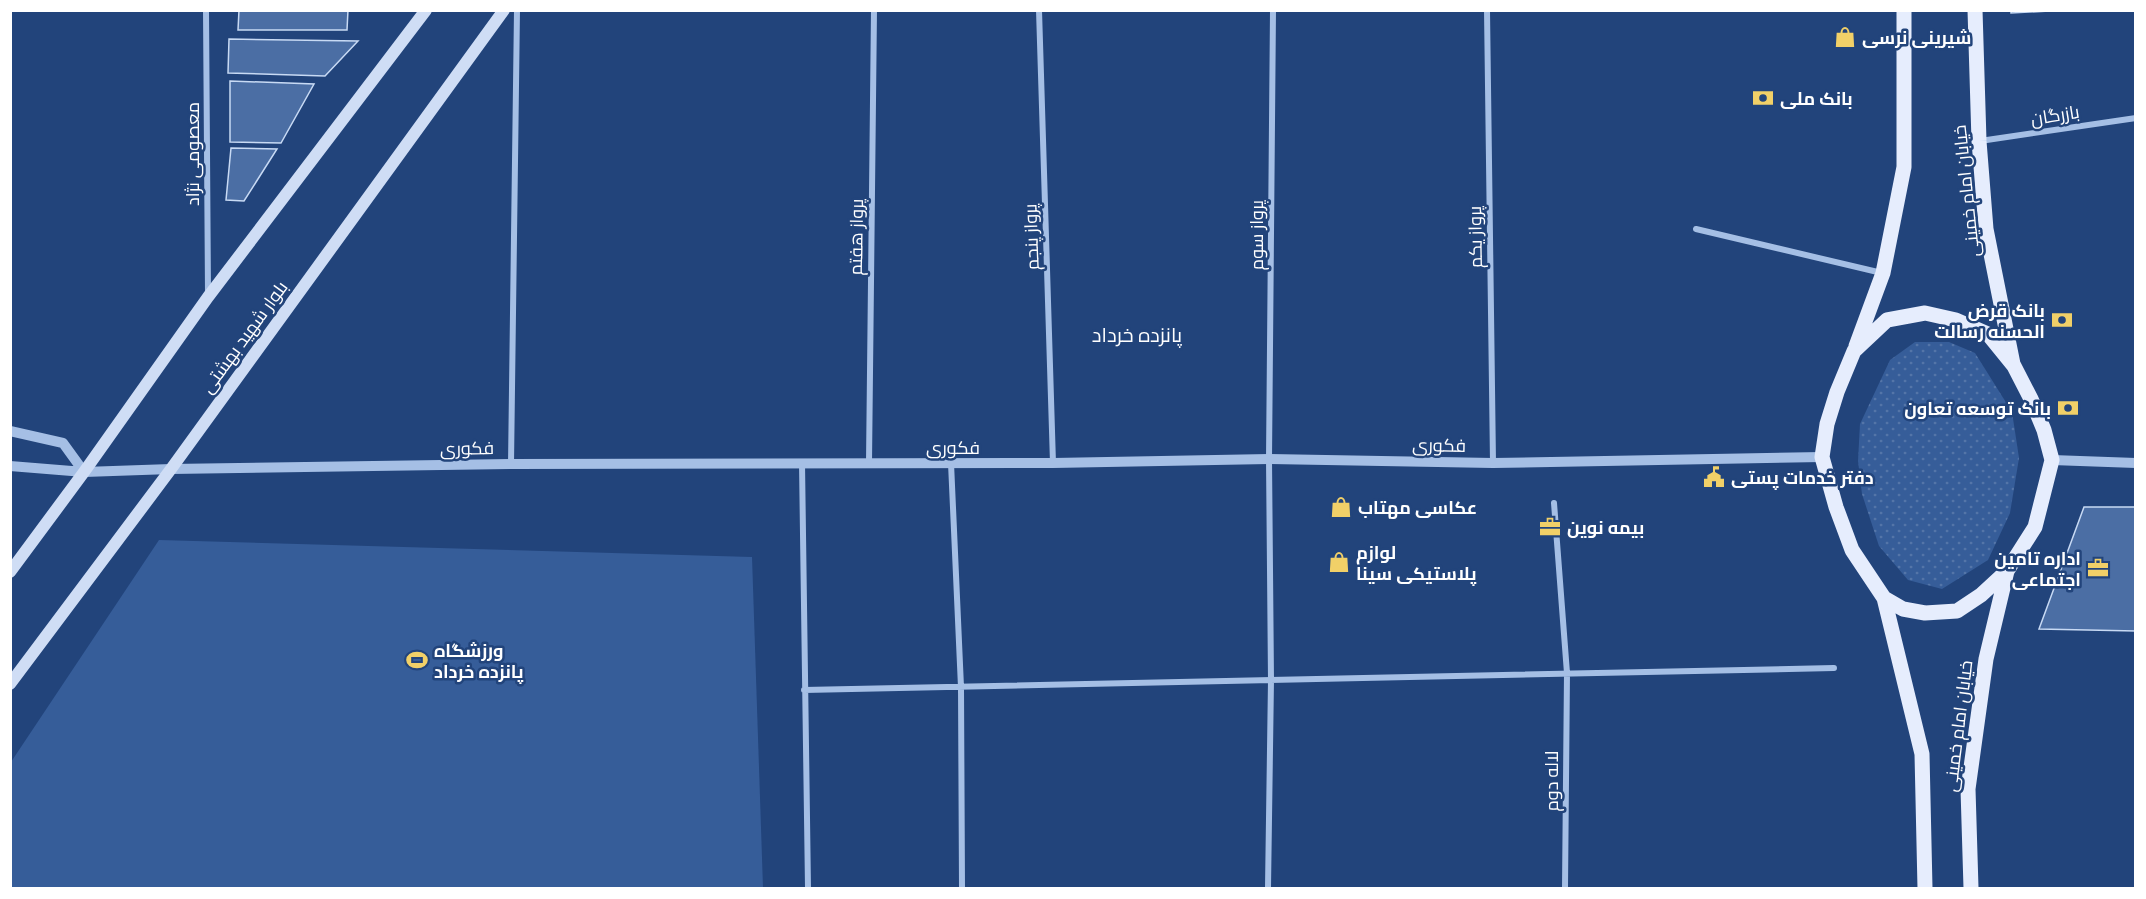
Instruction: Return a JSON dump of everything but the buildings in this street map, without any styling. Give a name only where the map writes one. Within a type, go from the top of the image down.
[{"type":"main road","points":[[10,572],[208,297],[426,10]]},
{"type":"main road","name":"بلوار شهید بهشتی","points":[[10,684],[171,468],[504,10]]},
{"type":"main road","points":[[1854,351],[1887,320],[1925,314],[1956,320],[1988,334],[2014,366],[2031,399],[2052,460],[2035,527],[2007,571],[1981,595],[1957,611],[1925,613],[1903,609],[1884,598],[1852,550],[1836,507],[1822,458],[1827,424],[1837,392],[1883,273],[1904,167],[1904,10]]},
{"type":"main road","name":"خیابان امام خمینی","points":[[1975,10],[1979,141],[1986,230],[2014,366]]},
{"type":"main road","name":"خیابان امام خمینی","points":[[1971,888],[1968,789],[1986,659],[2007,571]]},
{"type":"main road","name":"خیابان امام خمینی","points":[[1884,598],[1922,754],[1925,888]]},
{"type":"street","name":"معصومی نژاد","points":[[206,10],[208,297]]},
{"type":"street","points":[[511,464],[517,10]]},
{"type":"street","name":"پرواز هفتم","points":[[869,463],[874,10]]},
{"type":"street","name":"پرواز پنجم","points":[[1039,10],[1053,463]]},
{"type":"street","name":"پرواز سوم","points":[[1268,888],[1271,680],[1269,459],[1273,10]]},
{"type":"street","name":"پرواز یکم","points":[[1487,10],[1493,463]]},
{"type":"street","name":"بازرگان","points":[[1979,141],[2136,118]]},
{"type":"street","points":[[1696,229],[1883,273]]},
{"type":"street","points":[[10,431],[63,443],[84,472]]},
{"type":"street","name":"فکوری","points":[[10,466],[84,472],[171,468],[511,464],[1053,463],[1269,459],[1493,463],[1822,458]]},
{"type":"street","points":[[2052,460],[2136,464]]},
{"type":"street","points":[[802,463],[808,888]]},
{"type":"street","points":[[951,463],[961,687],[962,888]]},
{"type":"street","name":"لاله دوم","points":[[1554,503],[1566,674],[1565,888]]},
{"type":"street","points":[[804,690],[1834,668]]},
{"type":"shaded area","points":[[1915,342],[1949,342],[1975,353],[2012,412],[2019,458],[2010,513],[1988,560],[1942,589],[1908,580],[1879,546],[1862,494],[1858,461],[1860,424],[1890,360]]},
{"type":"shaded area","name":"ورزشگاه پانزده خرداد","points":[[159,540],[752,557],[763,888],[11,888],[11,762]]},
{"type":"place","name":"شیرینی نرسی","points":[[1845,37]]},
{"type":"place","name":"بانک ملی","points":[[1763,98]]},
{"type":"place","name":"بانک قرض الحسنه رسالت","points":[[2062,320]]},
{"type":"place","name":"بانک توسعه تعاون","points":[[2068,408]]},
{"type":"place","name":"دفتر خدمات پستی","points":[[1714,477]]},
{"type":"place","name":"عکاسی مهتاب","points":[[1341,507]]},
{"type":"place","name":"بیمه نوین","points":[[1550,527]]},
{"type":"place","name":"لوازم پلاستیکی سینا","points":[[1339,562]]},
{"type":"place","name":"اداره تامین اجتماعی","points":[[2098,568]]},
{"type":"place","name":"ورزشگاه پانزده خرداد","points":[[417,660]]},
{"type":"district","name":"پانزده خرداد","points":[[1137,334]]}]
